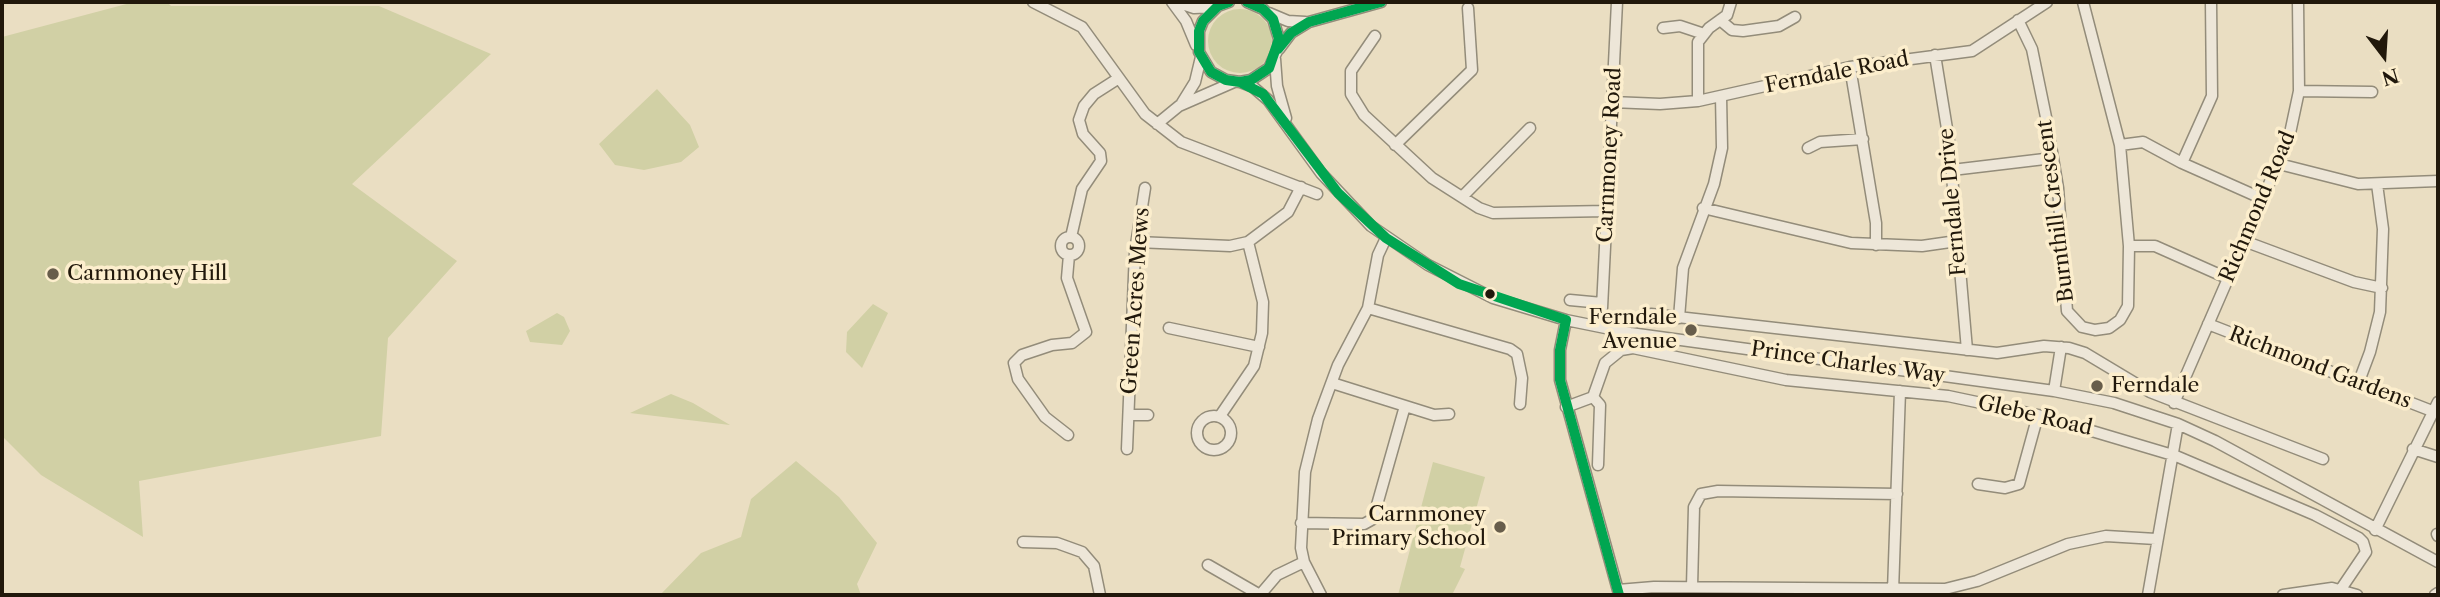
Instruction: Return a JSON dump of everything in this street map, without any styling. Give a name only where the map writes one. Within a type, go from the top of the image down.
[{"type":"street","points":[[1032,2],[1069,18],[1082,27],[1145,114],[1181,142],[1317,194]]},
{"type":"street","points":[[1174,2],[1195,8],[1223,4]]},
{"type":"street","points":[[1174,2],[1186,21],[1200,55]]},
{"type":"street","points":[[1247,2],[1288,21],[1309,22]]},
{"type":"street","points":[[1157,124],[1180,106],[1261,75],[1291,33],[1309,22],[1381,2]]},
{"type":"street","name":"Carnmoney Road","points":[[1570,300],[1602,305],[1617,2]]},
{"type":"street","points":[[1698,101],[1698,42],[1727,15],[1731,2]]},
{"type":"street","name":"Ferndale Road","points":[[1612,102],[1660,104],[1698,101],[1850,68],[1978,49],[2048,2]]},
{"type":"street","name":"Burnthill Crescent","points":[[2018,20],[2032,49],[2053,158],[2067,311],[2082,327],[2095,330],[2109,328],[2120,320],[2128,306],[2129,246],[2120,145],[2083,2]]},
{"type":"street","points":[[2182,163],[2212,96],[2211,2]]},
{"type":"street","name":"Richmond Road","points":[[2174,403],[2289,138],[2299,91],[2298,2]]},
{"type":"street","points":[[1180,106],[1195,82],[1200,55],[1197,42],[1203,21],[1223,4]]},
{"type":"street","name":"Prince Charles Way","points":[[1262,7],[1277,29],[1278,86],[1289,129]]},
{"type":"street","points":[[1395,145],[1472,69],[1468,8]]},
{"type":"street","points":[[1720,20],[1732,30],[1743,31],[1779,26],[1795,17]]},
{"type":"street","points":[[1663,28],[1681,26],[1704,34]]},
{"type":"street","points":[[1374,36],[1351,71],[1351,94],[1364,115],[1416,166],[1462,197],[1493,213],[1607,211]]},
{"type":"street","name":"Prince Charles Way","points":[[1200,55],[1218,77],[1263,94],[1338,193],[1386,237],[1460,284],[1493,298],[1566,320],[1630,333],[2054,391],[2113,403],[2178,424],[2255,462],[2375,530],[2438,562]]},
{"type":"street","name":"Ferndale Drive","points":[[1935,55],[1952,170],[1967,350]]},
{"type":"street","points":[[1850,68],[1863,139],[1876,245]]},
{"type":"street","points":[[1068,435],[1045,417],[1018,379],[1014,363],[1022,355],[1052,345],[1072,344],[1086,332],[1067,278],[1069,255],[1064,253],[1061,245],[1063,240],[1071,237],[1082,188],[1101,161],[1100,153],[1083,134],[1079,120],[1084,106],[1094,94],[1119,78]]},
{"type":"street","points":[[2299,91],[2372,92]]},
{"type":"street","points":[[1679,318],[1683,268],[1714,184],[1722,148],[1721,96]]},
{"type":"street","points":[[1462,197],[1530,128]]},
{"type":"street","points":[[1808,148],[1820,142],[1863,139]]},
{"type":"street","points":[[2120,145],[2143,142],[2182,163],[2263,199]]},
{"type":"street","points":[[1952,170],[2053,158]]},
{"type":"street","points":[[2279,164],[2331,179],[2377,184],[2438,181]]},
{"type":"street","points":[[2358,384],[2370,352],[2382,288],[2383,229],[2377,184]]},
{"type":"street","points":[[1137,242],[1230,246],[1248,242],[1288,212],[1301,187]]},
{"type":"street","name":"Green Acres Mews","points":[[1127,449],[1137,242],[1146,188]]},
{"type":"street","points":[[1703,208],[1838,240],[1876,245],[1922,246],[1957,241]]},
{"type":"street","points":[[1321,595],[1304,562],[1301,523],[1305,472],[1318,419],[1338,365],[1368,309],[1378,256],[1386,237]]},
{"type":"street","points":[[2244,241],[2354,282],[2382,288]]},
{"type":"street","points":[[1220,416],[1254,366],[1259,347],[1263,302],[1248,242]]},
{"type":"street","points":[[2129,246],[2155,246],[2227,278]]},
{"type":"street","points":[[1368,309],[1510,349],[1517,354],[1522,377],[1520,404]]},
{"type":"street","points":[[1651,314],[1997,353],[2044,346],[2061,347],[2085,353],[2150,392],[2174,403],[2323,458]]},
{"type":"street","points":[[1566,320],[1559,366],[1566,407],[1618,592],[1692,587],[1893,590],[1962,586],[2053,548],[2089,539],[2124,536],[2157,539]]},
{"type":"street","name":"Richmond Gardens","points":[[2208,324],[2358,384],[2435,406]]},
{"type":"street","points":[[1169,328],[1259,347]]},
{"type":"street","points":[[2054,391],[2061,347]]},
{"type":"street","name":"Glebe Road","points":[[1593,397],[1605,363],[1621,350],[1633,348],[1786,380],[1948,396],[2038,415],[2171,454],[2315,515],[2363,542],[2363,558],[2341,589]]},
{"type":"street","points":[[1332,383],[1434,415],[1449,414]]},
{"type":"street","points":[[1893,590],[1900,391]]},
{"type":"street","points":[[1566,407],[1593,397],[1600,405],[1598,465]]},
{"type":"street","points":[[1301,523],[1357,524],[1373,519],[1405,406]]},
{"type":"street","points":[[2375,530],[2435,406]]},
{"type":"street","name":"Green Acres Mews","points":[[1129,415],[1148,415]]},
{"type":"street","points":[[1978,484],[2005,488],[2019,484],[2038,415]]},
{"type":"street","points":[[2148,595],[2178,424]]},
{"type":"street","points":[[2413,449],[2438,457]]},
{"type":"street","points":[[1692,587],[1694,507],[1701,494],[1718,491],[1897,494]]},
{"type":"street","points":[[1023,542],[1057,543],[1082,552],[1094,566],[1100,595]]},
{"type":"street","points":[[1208,565],[1260,595],[1277,575],[1304,562]]},
{"type":"street","points":[[2283,595],[2319,588],[2341,589],[2357,595]]},
{"type":"green space","points":[[134,2],[167,2],[171,6],[379,6],[491,54],[352,184],[457,261],[388,338],[381,436],[139,481],[143,537],[41,475],[2,436],[2,37]]},
{"type":"green space","points":[[1234,9],[1246,9],[1263,18],[1270,29],[1270,53],[1263,64],[1246,73],[1234,73],[1222,68],[1213,59],[1208,47],[1208,35],[1213,23],[1222,14]]},
{"type":"green space","points":[[657,89],[690,125],[699,147],[681,162],[644,170],[615,165],[599,144]]},
{"type":"green space","points":[[873,304],[888,313],[862,368],[846,352],[847,332]]},
{"type":"green space","points":[[557,313],[564,317],[570,331],[562,345],[530,342],[526,331]]},
{"type":"green space","points":[[671,394],[693,403],[730,425],[630,413]]},
{"type":"green space","points":[[796,461],[839,497],[877,543],[857,584],[861,595],[660,595],[701,553],[741,537],[751,499]]},
{"type":"green space","points":[[1433,462],[1485,477],[1460,567],[1465,569],[1452,595],[1398,595]]},
{"type":"transit line","points":[[1229,2],[1218,6],[1203,21],[1199,31],[1199,52],[1211,72],[1226,80],[1240,82],[1251,80],[1269,68],[1279,39],[1273,19],[1263,9],[1247,2]]},
{"type":"transit line","points":[[1278,49],[1291,33],[1309,22],[1381,2]]},
{"type":"transit line","points":[[1240,82],[1263,94],[1338,193],[1386,238],[1459,284],[1566,320],[1560,350],[1560,380],[1619,595]]},
{"type":"place","name":"Carnmoney Hill","points":[[53,274]]},
{"type":"place","name":"Ferndale Avenue","points":[[1691,330]]},
{"type":"place","name":"Ferndale","points":[[2097,386]]},
{"type":"place","name":"Carnmoney Primary School","points":[[1500,527]]}]
